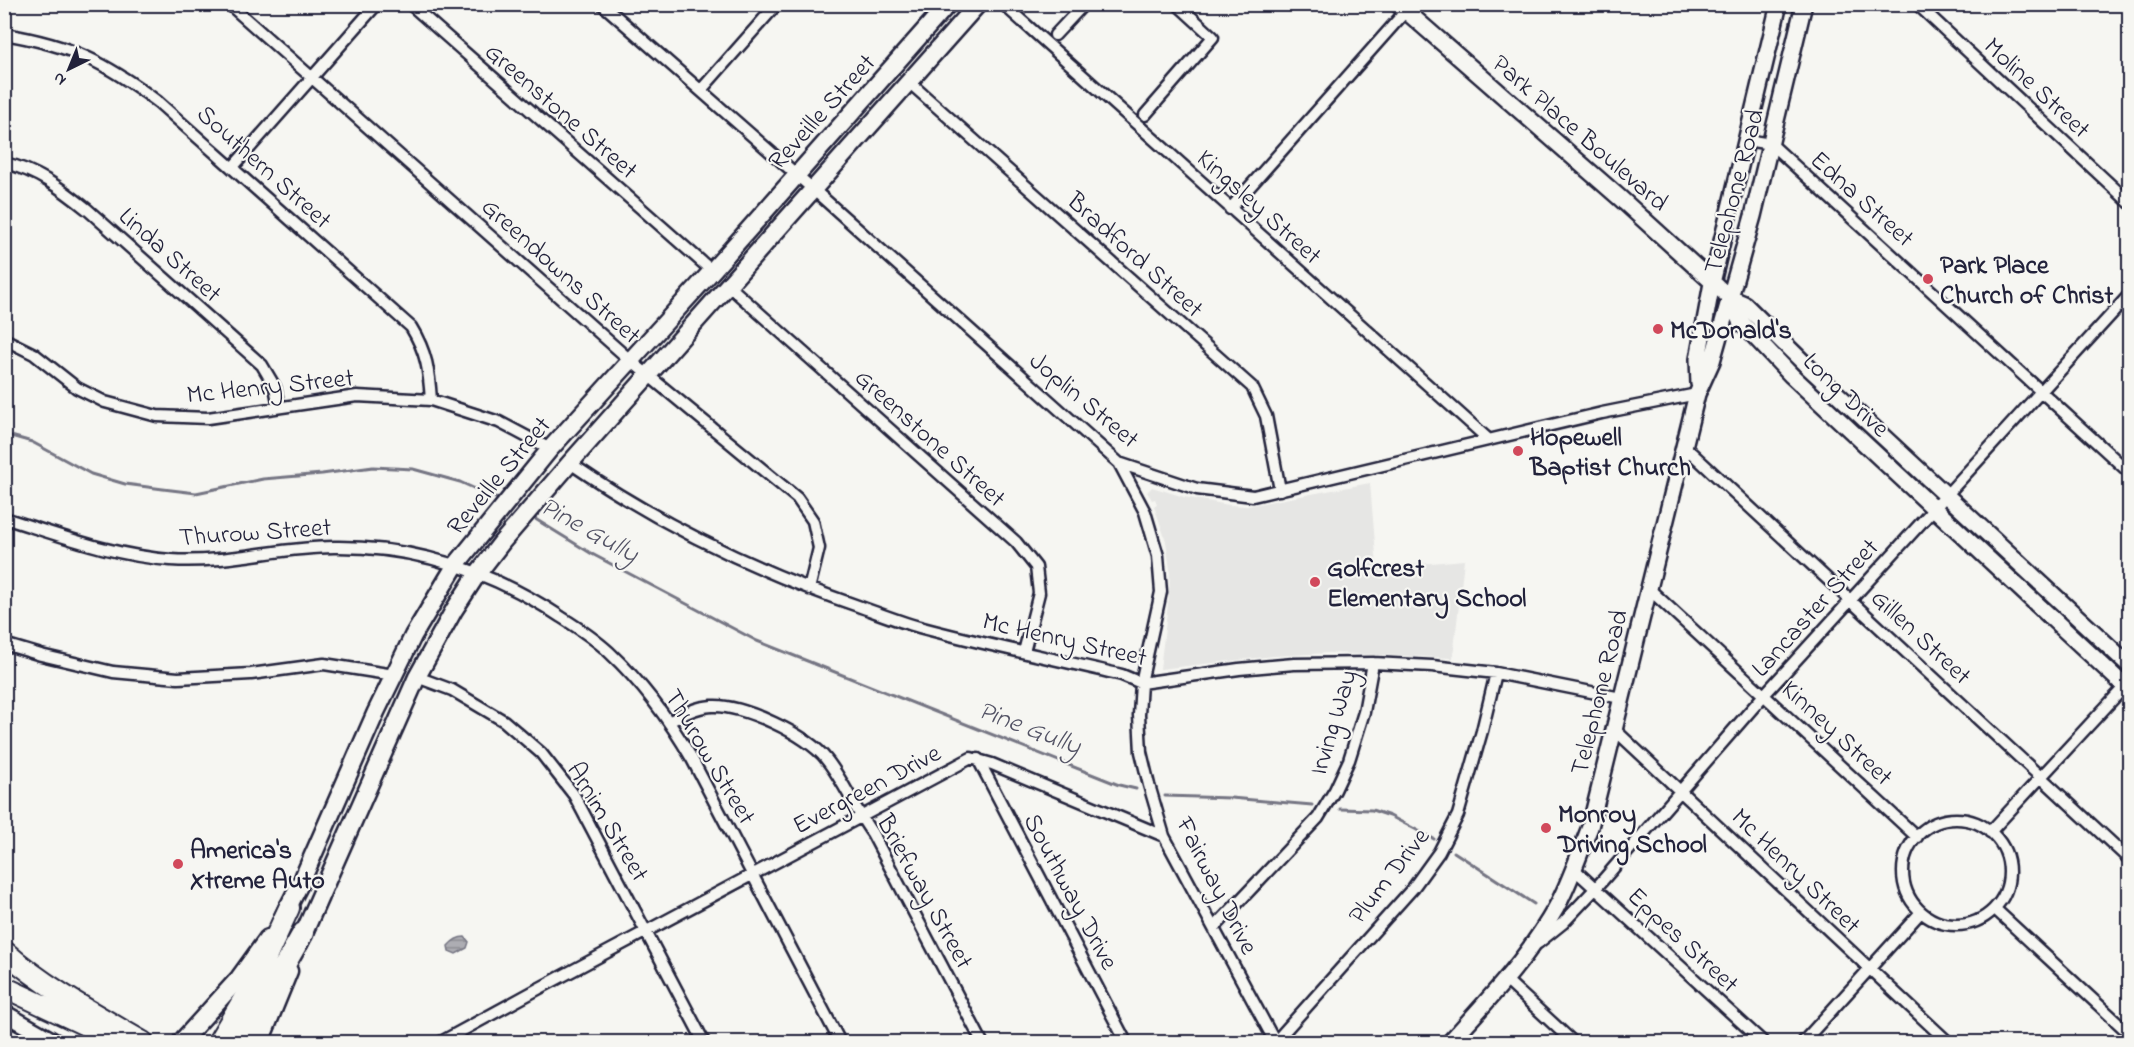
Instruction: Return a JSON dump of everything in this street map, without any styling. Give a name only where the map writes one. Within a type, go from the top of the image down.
[{"type":"highway","points":[[218,1042],[258,975],[289,908]]},
{"type":"highway","points":[[241,1042],[303,933]]},
{"type":"highway","points":[[4,951],[48,985],[143,1042]]},
{"type":"highway","points":[[4,987],[121,1042]]},
{"type":"highway","points":[[4,1037],[13,1042]]},
{"type":"main road","name":"Reveille Street","points":[[182,1042],[245,969],[289,908],[394,675],[413,636],[455,566],[550,449],[798,176],[948,4]]},
{"type":"main road","name":"Reveille Street","points":[[260,1042],[303,933],[417,677],[454,610],[478,573],[570,463],[978,4]]},
{"type":"main road","name":"Telephone Road","points":[[1698,390],[1698,359],[1712,283],[1779,4]]},
{"type":"main road","name":"Telephone Road","points":[[1450,1042],[1506,980],[1556,909],[1590,827],[1698,390],[1712,362],[1730,298],[1771,144],[1804,4]]},
{"type":"main road","name":"Park Place Boulevard","points":[[1405,7],[1730,298]]},
{"type":"main road","points":[[1772,36],[1796,41]]},
{"type":"main road","name":"Long Drive","points":[[1730,298],[1744,304],[1842,399],[2130,666]]},
{"type":"main road","name":"Long Drive","points":[[1730,298],[1740,321],[1829,412],[2029,598],[2128,686]]},
{"type":"main road","points":[[1829,412],[1842,399]]},
{"type":"main road","points":[[2029,598],[2042,584]]},
{"type":"main road","points":[[345,785],[368,789]]},
{"type":"main road","points":[[4,1013],[55,1042]]},
{"type":"street","name":"Greendowns Street","points":[[229,4],[631,361],[797,498],[813,521],[819,548],[809,589]]},
{"type":"street","points":[[232,168],[377,4]]},
{"type":"street","name":"Greenstone Street","points":[[410,4],[712,272]]},
{"type":"street","name":"Joplin Street","points":[[602,4],[814,190],[1119,464],[1197,489],[1252,496],[1698,390]]},
{"type":"street","points":[[700,90],[777,4]]},
{"type":"street","name":"Kingsley Street","points":[[1003,4],[1488,439]]},
{"type":"street","points":[[1055,35],[1084,4]]},
{"type":"street","points":[[1145,115],[1213,37],[1177,4]]},
{"type":"street","name":"Moline Street","points":[[1917,4],[2130,203]]},
{"type":"street","points":[[1230,209],[1405,7]]},
{"type":"street","name":"Southern Street","points":[[4,34],[61,46],[116,71],[158,102],[411,327],[421,344],[428,365],[431,400]]},
{"type":"street","name":"Bradford Street","points":[[910,83],[1252,387],[1266,416],[1280,490]]},
{"type":"street","points":[[1746,140],[1771,144]]},
{"type":"street","name":"Edna Street","points":[[1771,144],[2130,473]]},
{"type":"street","name":"Linda Street","points":[[4,163],[23,167],[63,189],[176,287],[262,365],[275,387],[279,408]]},
{"type":"street","name":"Greenstone Street","points":[[729,286],[1023,550],[1036,567],[1039,593],[1024,652]]},
{"type":"street","name":"Lancaster Street","points":[[1530,948],[1563,923],[1596,888],[1764,695],[2130,294]]},
{"type":"street","name":"Mc Henry Street","points":[[4,339],[34,354],[77,388],[105,402],[157,416],[208,418],[357,396],[431,400],[498,422],[550,449]]},
{"type":"street","name":"Gillen Street","points":[[1684,446],[2130,860]]},
{"type":"street","name":"Mc Henry Street","points":[[570,463],[599,483],[695,538],[809,589],[917,626],[1122,675],[1141,683],[1239,669],[1294,664],[1373,663],[1496,673],[1621,698]]},
{"type":"street","name":"Fairway Drive","points":[[1119,464],[1145,512],[1158,556],[1161,592],[1141,683],[1139,715],[1141,752],[1164,836],[1275,1042]]},
{"type":"street","name":"Thurow Street","points":[[4,518],[97,548],[172,560],[214,559],[302,548],[361,547],[421,555],[478,573],[530,597],[592,638],[630,673],[669,722],[692,759],[840,1042]]},
{"type":"street","name":"Kinney Street","points":[[1648,588],[1917,837]]},
{"type":"street","points":[[4,644],[113,672],[178,678],[251,674],[324,664],[394,675]]},
{"type":"street","name":"Irving Way","points":[[1214,928],[1318,818],[1335,790],[1349,760],[1364,712],[1373,663]]},
{"type":"street","name":"Plum Drive","points":[[1275,1042],[1413,888],[1438,852],[1458,815],[1496,673]]},
{"type":"street","name":"Arnim Street","points":[[417,677],[452,690],[504,721],[541,753],[574,795],[704,1042]]},
{"type":"street","points":[[1990,832],[2128,686]]},
{"type":"street","name":"Briefway Street","points":[[669,722],[699,708],[724,706],[739,709],[800,735],[827,759],[859,816],[872,833],[981,1042]]},
{"type":"street","name":"Mc Henry Street","points":[[1615,730],[1868,970],[1948,1042]]},
{"type":"street","name":"Evergreen Drive","points":[[441,1042],[971,758],[1164,836]]},
{"type":"street","name":"Southway Drive","points":[[978,759],[1126,1042]]},
{"type":"street","points":[[1952,819],[1976,823],[1990,832],[2001,845],[2009,869],[2007,886],[1995,909],[1974,922],[1955,925],[1937,921],[1921,912],[1907,891],[1903,875],[1905,858],[1917,837],[1936,823],[1952,819]]},
{"type":"street","name":"Eppes Street","points":[[1574,869],[1763,1042]]},
{"type":"street","points":[[1995,909],[2130,1034]]},
{"type":"street","points":[[1803,1042],[1921,912]]},
{"type":"street","points":[[1506,980],[1573,1042]]},
{"type":"shaded area","name":"Golfcrest Elementary School","points":[[1370,483],[1377,568],[1464,560],[1453,658],[1329,653],[1274,656],[1160,669],[1170,569],[1166,541],[1154,506],[1157,504],[1147,492],[1152,487],[1184,497],[1247,506]]},
{"type":"shaded area","points":[[465,937],[469,942],[467,948],[456,954],[449,951],[448,946],[452,942]]},
{"type":"waterway","name":"Pine Gully","points":[[4,434],[32,442],[91,474],[125,484],[196,493],[263,479],[373,467],[413,469],[460,482],[500,500]]},
{"type":"waterway","name":"Pine Gully","points":[[532,517],[592,554],[757,641],[1119,785],[1136,789]]},
{"type":"waterway","name":"Pine Gully","points":[[1165,796],[1231,798],[1312,805]]},
{"type":"waterway","name":"Pine Gully","points":[[1340,809],[1372,810],[1390,816],[1434,839]]},
{"type":"waterway","name":"Pine Gully","points":[[1454,852],[1534,904]]},
{"type":"place","name":"Park Place Church of Christ","points":[[1928,279]]},
{"type":"place","name":"McDonald's","points":[[1658,329]]},
{"type":"place","name":"Hopewell Baptist Church","points":[[1518,451]]},
{"type":"place","name":"Golfcrest Elementary School","points":[[1315,582]]},
{"type":"place","name":"Monroy Driving School","points":[[1546,828]]},
{"type":"place","name":"America's Xtreme Auto","points":[[178,864]]}]
